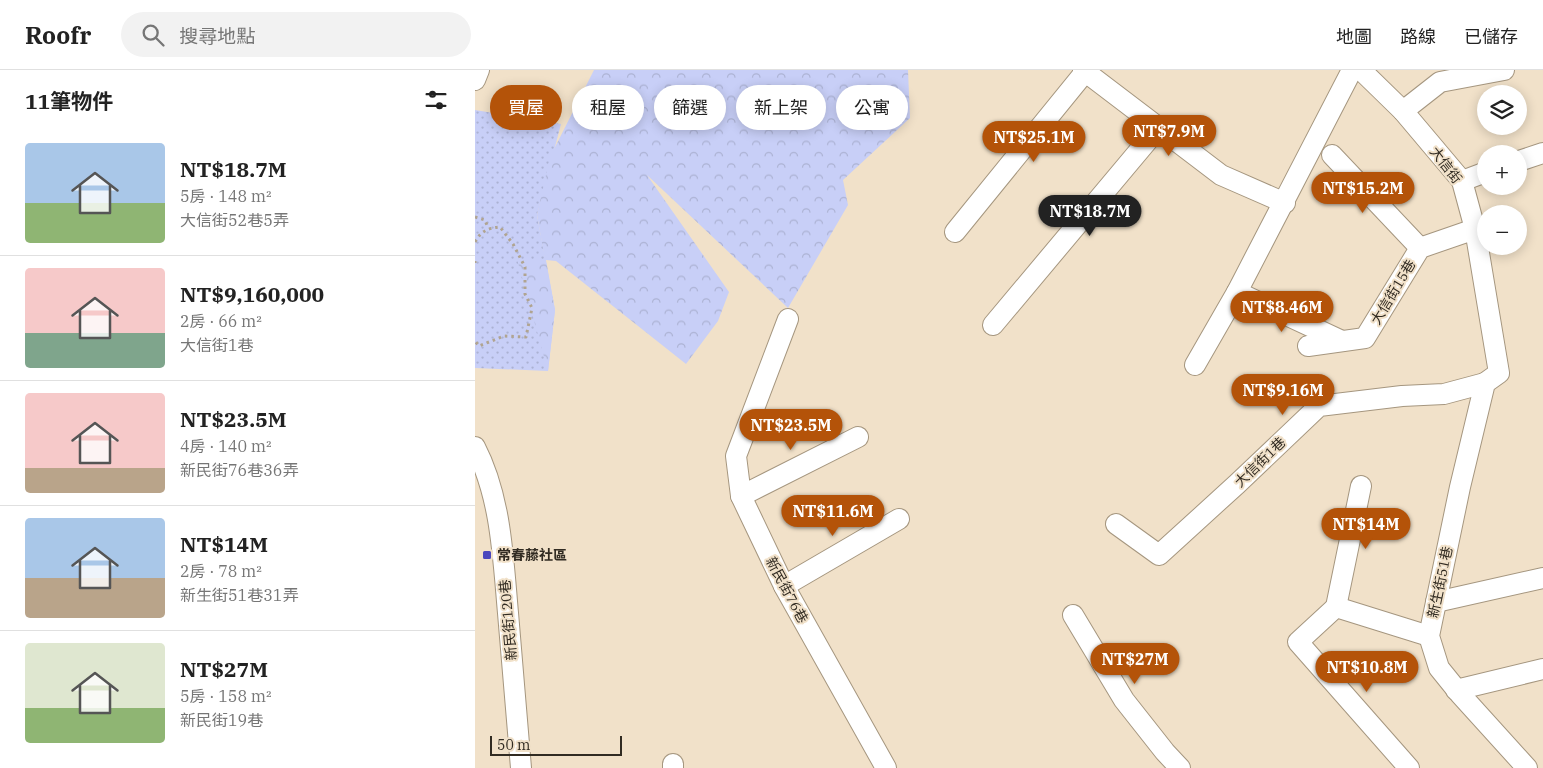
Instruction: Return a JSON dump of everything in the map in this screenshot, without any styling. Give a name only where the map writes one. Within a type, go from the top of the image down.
[{"type":"street","points":[[475,80],[479,70]]},
{"type":"street","points":[[1195,365],[1285,203],[1352,70]]},
{"type":"street","name":"大信街","points":[[1361,70],[1403,111],[1462,181],[1475,229],[1492,378]]},
{"type":"street","points":[[1403,111],[1440,82],[1504,70]]},
{"type":"street","points":[[955,232],[1084,71],[1221,175],[1285,203]]},
{"type":"street","points":[[993,325],[1159,127]]},
{"type":"street","points":[[1527,158],[1543,153]]},
{"type":"street","points":[[1332,155],[1419,248]]},
{"type":"street","points":[[1462,181],[1477,175]]},
{"type":"street","name":"大信街15巷","points":[[1308,346],[1365,338],[1419,248],[1475,229]]},
{"type":"street","points":[[1237,292],[1342,341]]},
{"type":"street","name":"新民街76巷","points":[[788,318],[736,456],[741,496],[784,586],[886,768]]},
{"type":"street","name":"大信街1巷","points":[[1115,524],[1159,555],[1319,406],[1402,396],[1443,394],[1492,378]]},
{"type":"street","name":"新生街51巷","points":[[1492,378],[1460,487],[1429,636],[1439,668],[1456,690],[1527,768]]},
{"type":"street","points":[[741,496],[858,437]]},
{"type":"street","name":"新民街120巷","points":[[475,447],[484,464],[496,507],[504,570],[521,768]]},
{"type":"street","points":[[1361,486],[1336,607],[1298,642],[1409,768]]},
{"type":"street","points":[[784,586],[899,519]]},
{"type":"street","points":[[1436,602],[1543,578]]},
{"type":"street","points":[[1336,607],[1429,636]]},
{"type":"street","points":[[1073,615],[1124,700],[1180,768]]},
{"type":"street","points":[[1456,690],[1543,669]]},
{"type":"path","points":[[475,216],[485,220],[488,228]]},
{"type":"path","points":[[475,242],[479,235],[488,228],[500,227],[513,244],[525,267],[525,294],[532,308],[526,337],[504,336],[479,346],[475,341]]},
{"type":"green space","points":[[594,70],[908,70],[910,118],[908,120],[908,85],[836,85],[836,130],[897,130],[843,180],[848,205],[788,308],[647,175],[729,292],[718,321],[686,364],[556,261],[546,260],[555,310],[548,371],[517,259],[545,260],[537,215],[550,157],[572,114],[572,130],[644,130],[644,85],[586,85]]},
{"type":"green space","points":[[475,110],[490,112],[490,130],[559,130],[537,215],[555,310],[548,371],[475,368]]},
{"type":"place","name":"常春藤社區","points":[[487,555]]}]
